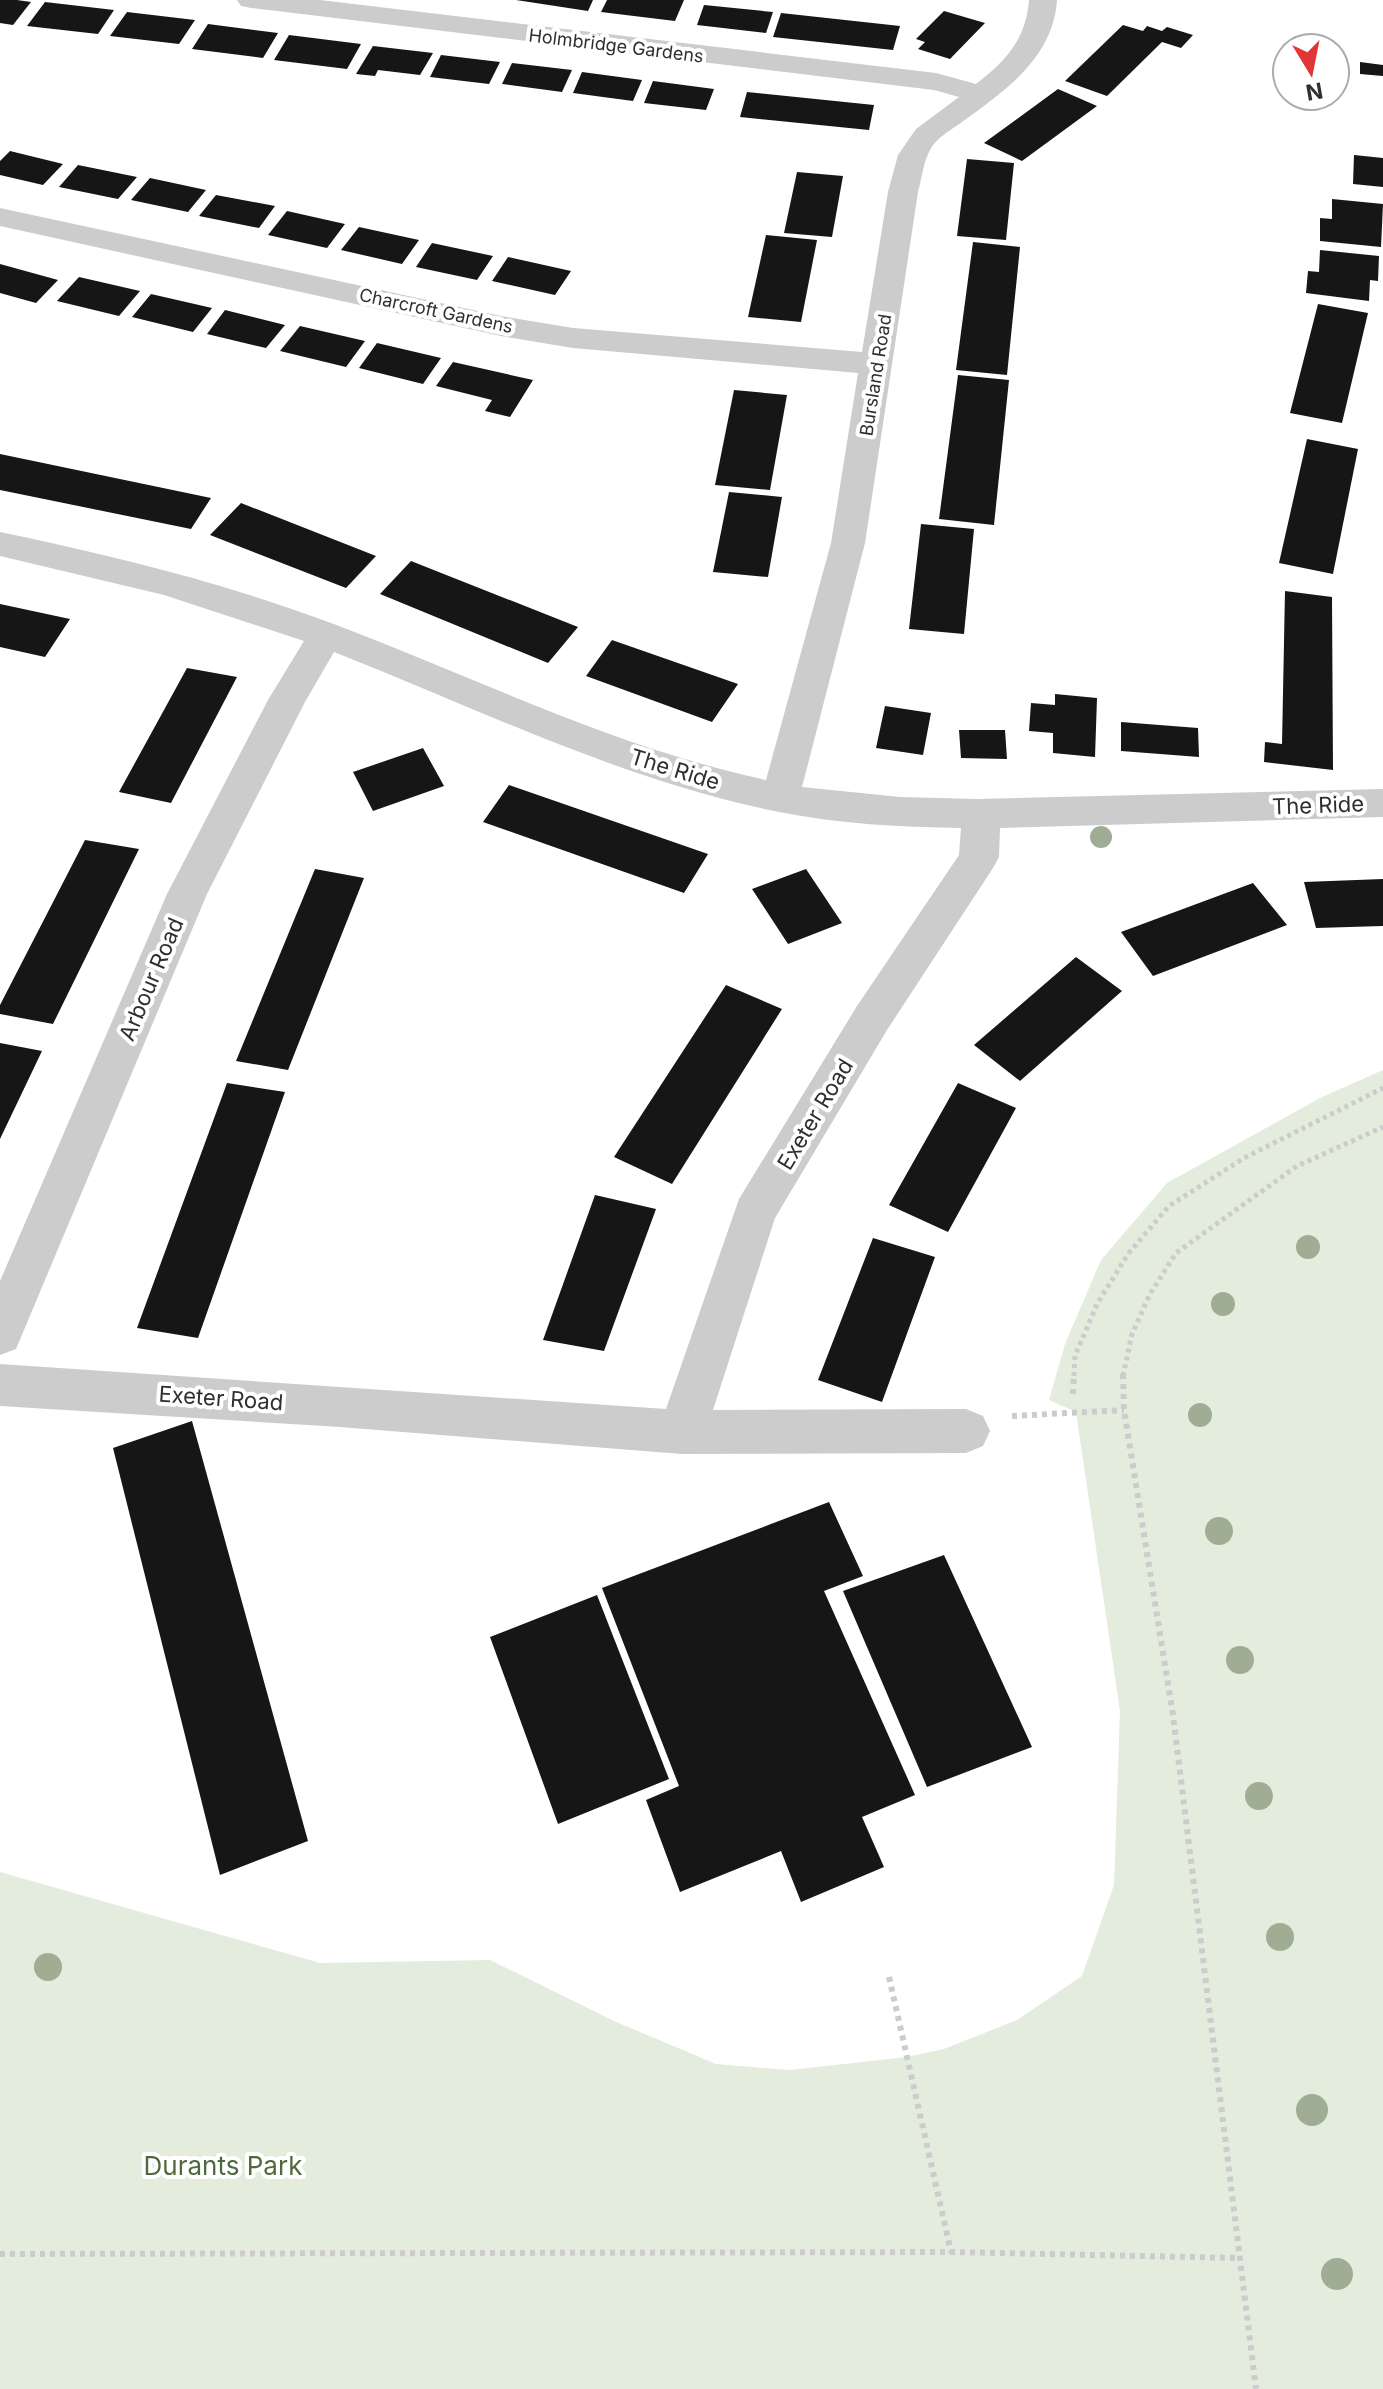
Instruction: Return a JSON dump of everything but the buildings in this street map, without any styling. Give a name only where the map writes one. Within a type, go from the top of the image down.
[{"type":"street","name":"Holmbridge Gardens","points":[[251,0],[936,82],[980,94]]},
{"type":"street","name":"Bursland Road","points":[[780,798],[848,543],[903,192],[915,149],[933,128],[980,94],[1033,46],[1044,18],[1043,0]]},
{"type":"street","name":"Charcroft Gardens","points":[[0,217],[501,326],[573,338],[878,364]]},
{"type":"street","name":"The Ride","points":[[0,544],[131,573],[232,601],[326,635],[569,735],[672,770],[780,798],[921,814],[981,815],[1383,803]]},
{"type":"street","name":"Arbour Road","points":[[0,1334],[187,894],[287,700],[326,635]]},
{"type":"street","name":"Exeter Road","points":[[682,1432],[755,1212],[872,1018],[979,857],[981,815]]},
{"type":"street","name":"Exeter Road","points":[[0,1385],[340,1406],[682,1432],[966,1431]]},
{"type":"path","points":[[1073,1394],[1075,1356],[1097,1304],[1128,1254],[1169,1206],[1244,1158],[1383,1088]]},
{"type":"path","points":[[1256,2389],[1173,1715],[1124,1410],[1123,1369],[1132,1334],[1150,1294],[1176,1253],[1297,1166],[1383,1127]]},
{"type":"path","points":[[966,1431],[1017,1415],[1124,1410]]},
{"type":"path","points":[[889,1977],[951,2252]]},
{"type":"path","points":[[0,2254],[951,2252],[1239,2258]]},
{"type":"green space","name":"Durants Park","points":[[1383,1070],[1383,2389],[0,2389],[0,1872],[320,1963],[490,1960],[614,2021],[716,2064],[790,2070],[907,2057],[944,2049],[1017,2020],[1082,1976],[1114,1885],[1120,1711],[1076,1412],[1049,1400],[1065,1344],[1101,1260],[1167,1183],[1322,1097]]}]
